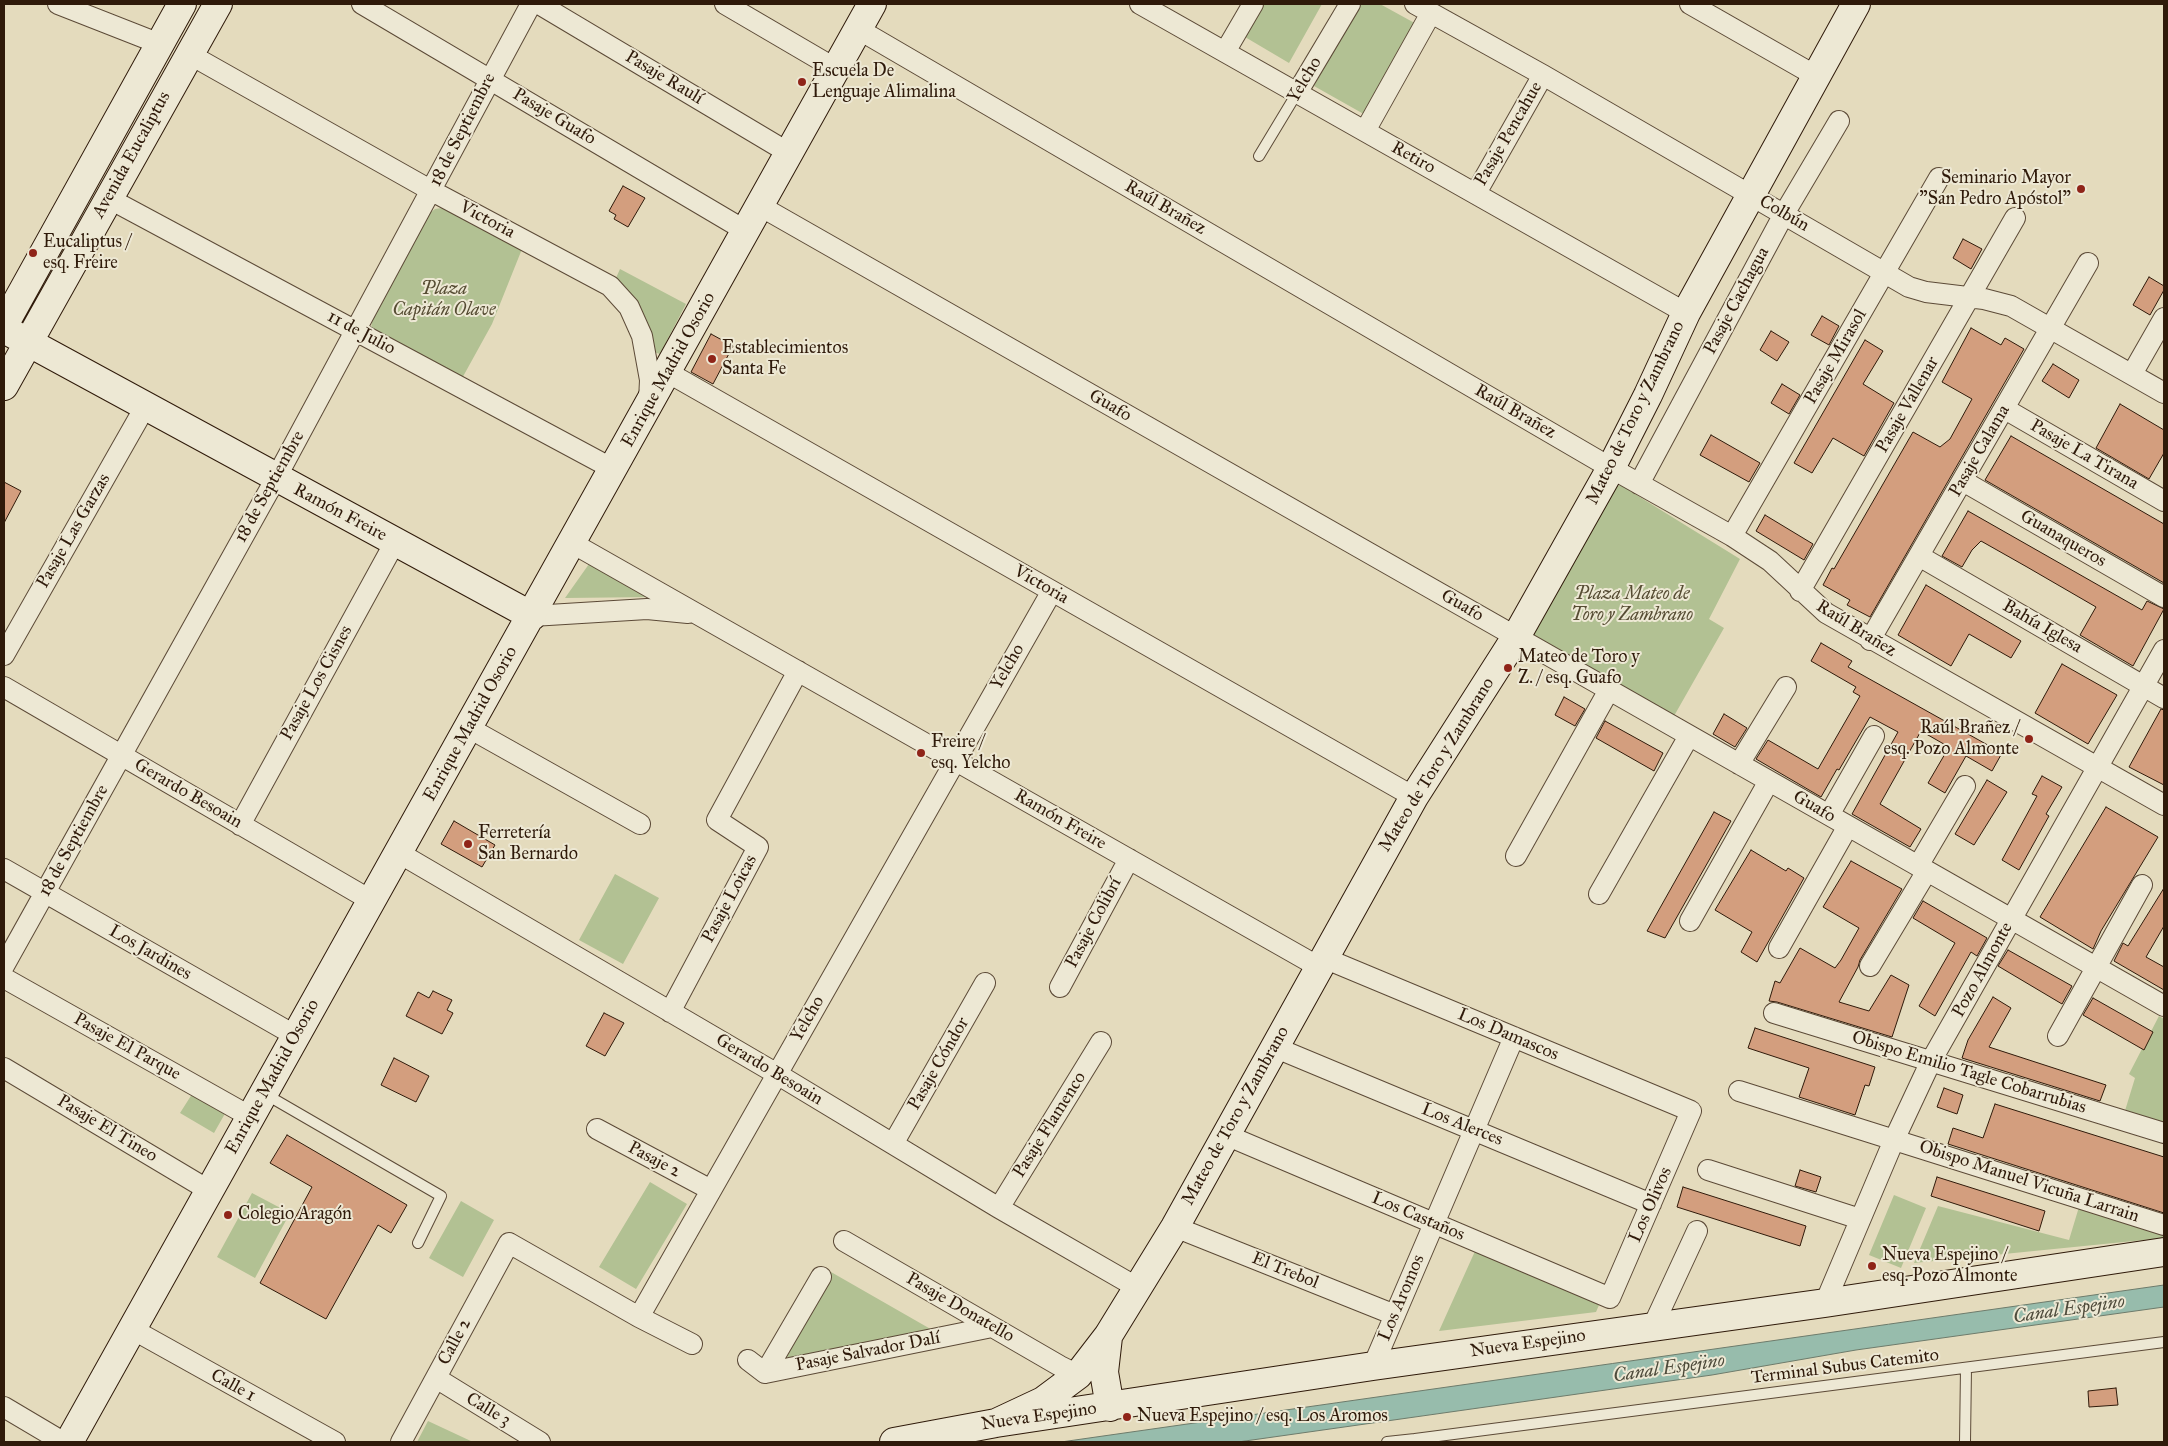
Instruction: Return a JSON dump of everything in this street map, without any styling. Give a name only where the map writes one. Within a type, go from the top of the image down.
[{"type":"street","points":[[58,4],[160,44]]},
{"type":"street","name":"Avenida Eucaliptus","points":[[4,327],[182,4]]},
{"type":"street","name":"Avenida Eucaliptus","points":[[4,386],[218,4]]},
{"type":"street","name":"Pasaje Guafo","points":[[362,4],[746,231]]},
{"type":"street","name":"18 de Septiembre","points":[[4,966],[276,478],[531,4]]},
{"type":"street","name":"Pasaje Raulí","points":[[539,4],[789,153]]},
{"type":"street","points":[[725,4],[836,69]]},
{"type":"street","name":"Enrique Madrid Osorio","points":[[69,1442],[532,616],[872,4]]},
{"type":"street","name":"Retiro","points":[[1140,4],[1686,313]]},
{"type":"street","points":[[1225,52],[1253,4]]},
{"type":"street","name":"Yelcho","points":[[1297,93],[1350,4]]},
{"type":"street","points":[[1690,4],[1816,76]]},
{"type":"street","name":"Mateo de Toro y Zambrano","points":[[996,1423],[1043,1401],[1078,1375],[1108,1336],[1138,1288],[1226,1135],[1414,797],[1516,637],[1612,468],[1686,313],[1856,4]]},
{"type":"street","points":[[1365,131],[1423,8]]},
{"type":"street","name":"Colbún","points":[[1423,8],[1918,290],[1970,297],[2011,306],[2164,393]]},
{"type":"street","name":"Raúl Brañez","points":[[858,30],[1639,484],[1732,536],[1770,561],[1800,591],[1826,613],[1870,640],[2164,805]]},
{"type":"street","name":"Victoria","points":[[189,54],[432,191],[610,286],[621,296],[637,322],[645,352],[650,380],[650,398],[644,415]]},
{"type":"street","name":"Pasaje Pencahue","points":[[1476,193],[1543,75]]},
{"type":"street","name":"Pasaje Cachagua","points":[[1639,484],[1784,214],[1839,121]]},
{"type":"street","name":"Pasaje Mirasol","points":[[1732,536],[1939,178]]},
{"type":"street","name":"11 de Julio","points":[[108,198],[613,469]]},
{"type":"street","name":"Guafo","points":[[760,206],[2164,1006]]},
{"type":"street","name":"Pasaje Vallenar","points":[[1800,591],[2015,218]]},
{"type":"street","name":"Pasaje Calama","points":[[1870,640],[2088,263]]},
{"type":"street","points":[[2132,374],[2164,318]]},
{"type":"street","name":"Ramón Freire","points":[[4,327],[28,343],[532,616],[647,609],[697,615]]},
{"type":"street","name":"Victoria","points":[[667,372],[1414,797]]},
{"type":"street","name":"Pasaje Las Garzas","points":[[4,656],[145,407]]},
{"type":"street","name":"Pasaje La Tirana","points":[[2004,408],[2164,501]]},
{"type":"street","name":"Guanaqueros","points":[[1963,481],[2164,597]]},
{"type":"street","name":"Pasaje Los Cisnes","points":[[240,825],[395,542]]},
{"type":"street","name":"Ramón Freire","points":[[572,543],[1129,859],[1321,963]]},
{"type":"street","name":"Bahía Iglesa","points":[[1919,556],[2164,698]]},
{"type":"street","name":"Yelcho","points":[[639,1317],[954,760],[1052,591]]},
{"type":"street","name":"Pozo Almonte","points":[[1825,1302],[1894,1140],[1931,1062],[2164,650]]},
{"type":"street","name":"Pasaje Loicas","points":[[670,1012],[758,847],[717,820],[798,671]]},
{"type":"street","points":[[1739,764],[1786,686]]},
{"type":"street","name":"Gerardo Besoain","points":[[4,688],[372,901]]},
{"type":"street","points":[[1516,856],[1609,690]]},
{"type":"street","points":[[469,728],[640,824]]},
{"type":"street","points":[[1599,894],[1689,736]]},
{"type":"street","points":[[1829,815],[1874,736]]},
{"type":"street","points":[[1690,921],[1769,781]]},
{"type":"street","points":[[1870,966],[1923,869],[1965,786]]},
{"type":"street","points":[[1779,948],[1848,826]]},
{"type":"street","name":"Gerardo Besoain","points":[[398,854],[777,1074],[999,1208],[1138,1288]]},
{"type":"street","name":"Pasaje Colibrí","points":[[1060,987],[1129,859]]},
{"type":"street","name":"Los Jardines","points":[[4,869],[296,1036]]},
{"type":"street","points":[[2058,1036],[2142,885]]},
{"type":"street","name":"Los Damascos","points":[[1321,963],[1514,1037],[1691,1111]]},
{"type":"street","name":"Pasaje El Parque","points":[[4,978],[251,1116]]},
{"type":"street","name":"Pasaje Cóndor","points":[[893,1144],[985,983]]},
{"type":"street","name":"Obispo Emilio Tagle Cobarrubias","points":[[1774,1012],[2164,1133]]},
{"type":"street","name":"Los Aromos","points":[[1373,1366],[1514,1037]]},
{"type":"street","name":"Pasaje Flamenco","points":[[999,1208],[1101,1042]]},
{"type":"street","name":"Los Alerces","points":[[1274,1047],[1651,1204]]},
{"type":"street","name":"Pasaje El Tineo","points":[[4,1068],[210,1191]]},
{"type":"street","name":"Obispo Manuel Vicuña Larrain","points":[[1738,1091],[2164,1225]]},
{"type":"street","name":"Los Olivos","points":[[1610,1298],[1691,1111]]},
{"type":"street","name":"Pasaje 2","points":[[597,1130],[711,1190]]},
{"type":"street","name":"Los Castaños","points":[[1226,1135],[1610,1298]]},
{"type":"street","points":[[1708,1170],[1860,1219]]},
{"type":"street","name":"El Trebol","points":[[1174,1227],[1395,1314]]},
{"type":"street","points":[[1654,1326],[1697,1231]]},
{"type":"street","name":"Pasaje Donatello","points":[[844,1241],[1078,1375]]},
{"type":"street","name":"Calle 2","points":[[402,1442],[509,1243],[639,1317]]},
{"type":"street","name":"Nueva Espejino","points":[[894,1442],[996,1423],[1373,1366],[2164,1252]]},
{"type":"street","points":[[748,1360],[765,1373],[821,1277]]},
{"type":"street","points":[[639,1317],[692,1344]]},
{"type":"street","name":"Pasaje Salvador Dalí","points":[[765,1373],[992,1327]]},
{"type":"street","name":"Calle 1","points":[[132,1329],[335,1442]]},
{"type":"street","name":"Mateo de Toro y Zambrano","points":[[1103,1408],[1108,1336]]},
{"type":"street","points":[[1078,1375],[1083,1379],[1088,1400],[1103,1408]]},
{"type":"street","name":"Calle 3","points":[[436,1378],[540,1442]]},
{"type":"street","points":[[4,1407],[63,1442]]},
{"type":"lane","name":"Yelcho","points":[[1259,156],[1297,93]]},
{"type":"lane","points":[[264,1093],[442,1196],[418,1243]]},
{"type":"lane","name":"Terminal Subus Catemito","points":[[1387,1442],[1416,1440],[2164,1342]]},
{"type":"lane","points":[[1966,1368],[1966,1442]]},
{"type":"green space","points":[[1264,4],[1322,4],[1289,63],[1245,37]]},
{"type":"green space","points":[[1360,4],[1380,4],[1420,26],[1369,117],[1314,86]]},
{"type":"green space","name":"Plaza Capitán Olave","points":[[442,208],[522,249],[492,324],[460,382],[371,331],[372,319],[430,213],[435,209]]},
{"type":"green space","points":[[620,269],[686,304],[660,354],[654,352],[638,305],[616,278]]},
{"type":"green space","name":"Plaza Mateo de Toro y Zambrano","points":[[1615,485],[1622,486],[1740,559],[1709,619],[1724,628],[1674,716],[1529,633]]},
{"type":"green space","points":[[589,564],[653,597],[565,598]]},
{"type":"green space","points":[[615,874],[659,898],[623,964],[579,940]]},
{"type":"green space","points":[[2159,1016],[2164,1019],[2164,1127],[2124,1114],[2135,1078],[2129,1074]]},
{"type":"green space","points":[[194,1091],[227,1110],[214,1133],[180,1113]]},
{"type":"green space","points":[[650,1182],[687,1204],[636,1289],[599,1267]]},
{"type":"green space","points":[[252,1193],[290,1213],[255,1278],[217,1257]]},
{"type":"green space","points":[[1894,1195],[1926,1208],[1901,1268],[1869,1255]]},
{"type":"green space","points":[[461,1201],[494,1220],[463,1277],[429,1258]]},
{"type":"green space","points":[[1938,1206],[2069,1240],[2079,1207],[2164,1228],[2164,1238],[1914,1263]]},
{"type":"green space","points":[[1476,1249],[1599,1305],[1596,1312],[1439,1331]]},
{"type":"green space","points":[[831,1272],[934,1331],[790,1362],[785,1352]]},
{"type":"green space","points":[[428,1421],[473,1442],[417,1442]]},
{"type":"water","name":"Canal Espejino","points":[[2164,1285],[2164,1307],[1856,1350],[1712,1375],[1238,1442],[1061,1442]]},
{"type":"building","points":[[623,186],[645,198],[628,227],[614,219],[616,215],[609,211]]},
{"type":"building","points":[[1963,239],[1982,249],[1971,269],[1953,258]]},
{"type":"building","points":[[2149,277],[2164,286],[2164,290],[2150,315],[2133,305]]},
{"type":"building","points":[[1822,316],[1839,326],[1829,345],[1811,335]]},
{"type":"building","points":[[1971,328],[2001,345],[2005,338],[2024,349],[1870,617],[1847,605],[1850,600],[1823,585],[1913,432],[1940,447],[1950,439],[1972,399],[1942,382]]},
{"type":"building","points":[[1771,331],[1789,342],[1777,361],[1760,350]]},
{"type":"building","name":"Establecimientos Santa Fe","points":[[711,334],[733,346],[713,384],[691,372]]},
{"type":"building","points":[[1865,340],[1883,351],[1863,384],[1894,403],[1864,456],[1833,438],[1812,473],[1794,463]]},
{"type":"building","points":[[2053,364],[2079,380],[2069,398],[2042,381]]},
{"type":"building","points":[[1782,384],[1800,395],[1789,414],[1771,403]]},
{"type":"building","points":[[2120,404],[2164,430],[2164,453],[2149,479],[2096,448]]},
{"type":"building","points":[[1711,435],[1760,463],[1749,482],[1700,455]]},
{"type":"building","points":[[2011,436],[2164,524],[2164,583],[1985,480]]},
{"type":"building","points":[[4,482],[21,491],[4,523]]},
{"type":"building","points":[[1968,511],[2142,610],[2147,601],[2164,609],[2133,666],[2080,635],[2096,607],[2027,567],[1981,541],[1972,550],[1962,567],[1942,556]]},
{"type":"building","points":[[1765,515],[1813,544],[1804,560],[1756,531]]},
{"type":"building","points":[[1926,585],[2021,641],[2011,658],[1969,634],[1951,666],[1898,635]]},
{"type":"building","points":[[1821,643],[1852,661],[1848,667],[2002,753],[1992,771],[1966,756],[1945,793],[1928,783],[1949,747],[1921,731],[1880,804],[1921,829],[1910,847],[1852,814],[1898,732],[1870,717],[1821,797],[1756,759],[1768,740],[1818,769],[1860,696],[1853,692],[1856,687],[1811,661]]},
{"type":"building","points":[[2062,664],[2117,695],[2088,744],[2035,713]]},
{"type":"building","points":[[1564,697],[1585,709],[1575,726],[1555,715]]},
{"type":"building","points":[[2161,709],[2164,710],[2164,785],[2129,767]]},
{"type":"building","points":[[1724,714],[1747,728],[1735,747],[1713,734]]},
{"type":"building","points":[[1605,721],[1663,753],[1654,771],[1596,738]]},
{"type":"building","points":[[2042,776],[2062,787],[2046,814],[2049,816],[2019,870],[2002,860],[2037,796],[2032,794]]},
{"type":"building","points":[[1987,780],[2007,792],[1974,845],[1955,834]]},
{"type":"building","points":[[2106,807],[2158,837],[2101,931],[2093,949],[2040,917]]},
{"type":"building","points":[[1714,812],[1731,821],[1708,862],[1665,938],[1647,931]]},
{"type":"building","name":"Ferretería San Bernardo","points":[[454,821],[495,845],[482,867],[441,844]]},
{"type":"building","points":[[1751,850],[1786,871],[1788,868],[1804,878],[1757,962],[1741,952],[1752,932],[1715,910]]},
{"type":"building","points":[[1851,861],[1902,889],[1860,960],[1839,1002],[1869,1011],[1891,975],[1909,985],[1892,1037],[1769,1001],[1775,981],[1780,983],[1800,948],[1835,968],[1841,960],[1859,928],[1823,907]]},
{"type":"building","points":[[2164,888],[2164,926],[2146,957],[2164,967],[2164,990],[2114,961],[2123,943],[2128,946]]},
{"type":"building","points":[[1923,901],[1987,938],[1977,956],[1971,952],[1935,1016],[1919,1006],[1955,943],[1913,918]]},
{"type":"building","points":[[2008,950],[2072,986],[2062,1004],[1998,966]]},
{"type":"building","points":[[433,991],[452,1000],[447,1010],[453,1013],[442,1034],[406,1016],[418,992],[429,998]]},
{"type":"building","points":[[1993,997],[2011,1008],[1989,1047],[2106,1085],[2100,1101],[1962,1058],[1968,1040]]},
{"type":"building","points":[[2093,998],[2153,1032],[2144,1050],[2083,1015]]},
{"type":"building","points":[[604,1013],[624,1023],[605,1056],[586,1046]]},
{"type":"building","points":[[1755,1028],[1875,1067],[1869,1086],[1865,1085],[1855,1115],[1799,1097],[1809,1068],[1748,1048]]},
{"type":"building","points":[[394,1058],[429,1076],[416,1102],[381,1085]]},
{"type":"building","points":[[1944,1088],[1963,1095],[1957,1114],[1937,1107]]},
{"type":"building","points":[[1995,1104],[2164,1157],[2164,1213],[1948,1144],[1953,1128],[1983,1138]]},
{"type":"building","points":[[287,1135],[407,1205],[391,1233],[378,1225],[326,1319],[260,1283],[312,1187],[270,1163]]},
{"type":"building","points":[[1800,1170],[1821,1177],[1816,1192],[1795,1186]]},
{"type":"building","points":[[1937,1177],[2045,1211],[2039,1231],[1931,1196]]},
{"type":"building","points":[[1683,1187],[1806,1226],[1800,1246],[1677,1207]]},
{"type":"building","points":[[2116,1388],[2118,1405],[2089,1407],[2088,1391]]},
{"type":"place","name":"Escuela De Lenguaje Alimalina","points":[[802,82]]},
{"type":"place","name":"Seminario Mayor \"San Pedro Apóstol\"","points":[[2081,189]]},
{"type":"place","name":"Eucaliptus / esq. Freire","points":[[33,253]]},
{"type":"place","name":"Establecimientos Santa Fe","points":[[712,359]]},
{"type":"place","name":"Mateo de Toro y Z. / esq. Guafo","points":[[1508,668]]},
{"type":"place","name":"Raúl Brañez / esq. Pozo Almonte","points":[[2029,739]]},
{"type":"place","name":"Freire / esq. Yelcho","points":[[921,753]]},
{"type":"place","name":"Ferretería San Bernardo","points":[[468,844]]},
{"type":"place","name":"Colegio Aragón","points":[[228,1215]]},
{"type":"place","name":"Nueva Espejino / esq. Pozo Almonte","points":[[1872,1266]]},
{"type":"place","name":"Nueva Espejino / esq. Los Aromos","points":[[1127,1417]]}]
